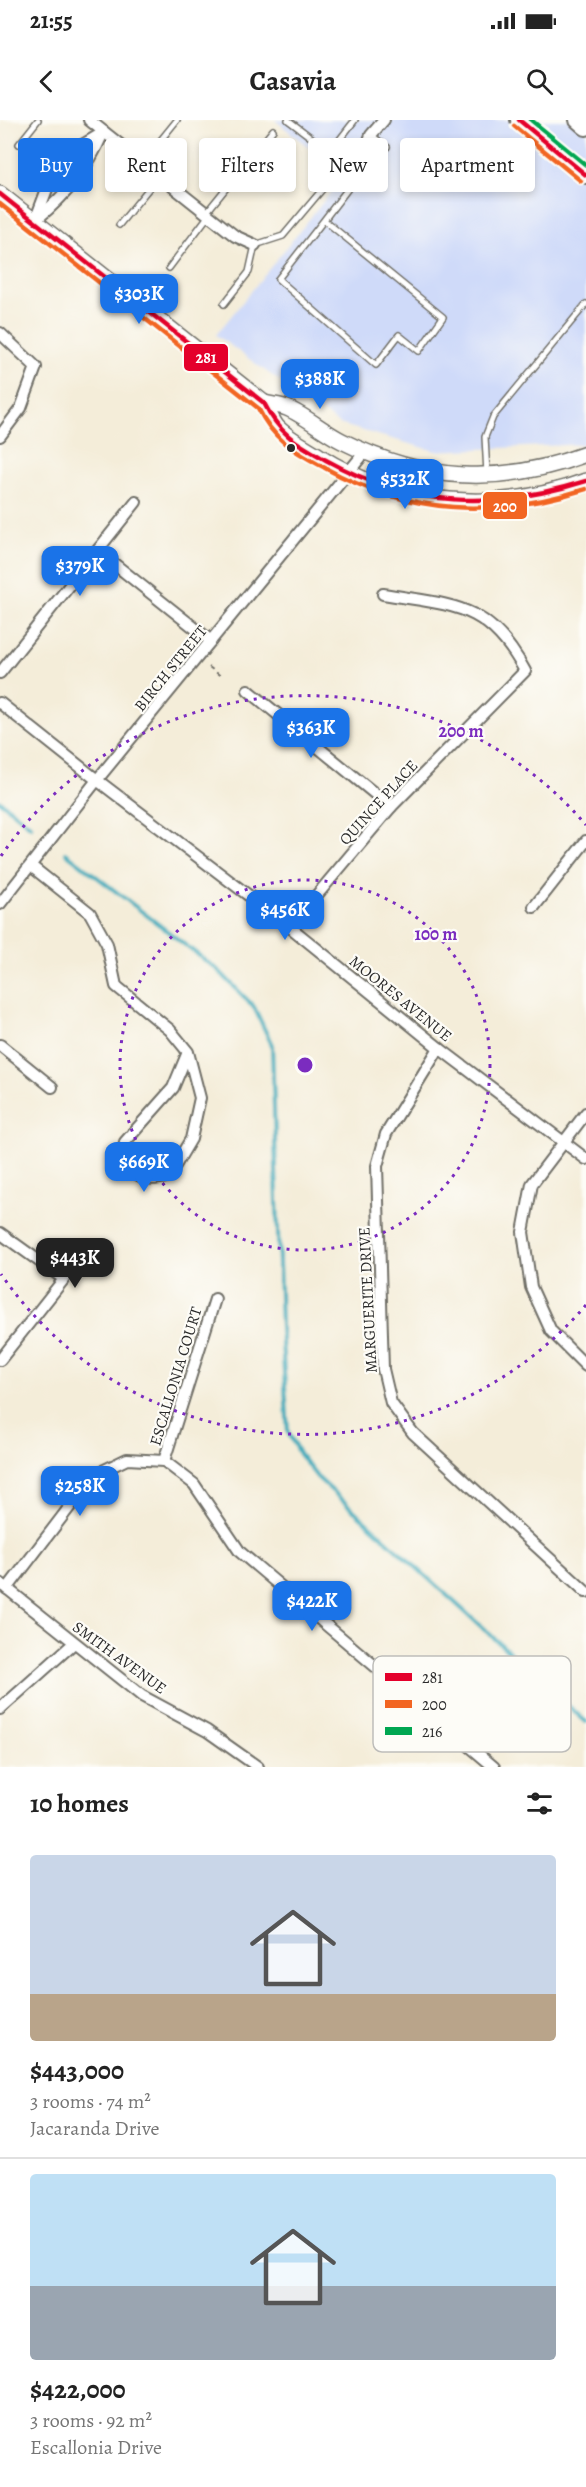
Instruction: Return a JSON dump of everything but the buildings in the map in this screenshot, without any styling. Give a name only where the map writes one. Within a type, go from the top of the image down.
[{"type":"main road","points":[[519,120],[586,175]]},
{"type":"main road","points":[[578,120],[586,127]]},
{"type":"main road","points":[[0,194],[264,403],[276,426],[306,448],[348,473],[404,493],[458,501],[516,499],[544,494],[586,481]]},
{"type":"main road","points":[[264,403],[287,408],[318,428],[365,452],[399,465],[434,473],[487,476],[538,470],[586,454]]},
{"type":"street","points":[[89,120],[112,138]]},
{"type":"street","points":[[371,138],[384,120]]},
{"type":"street","points":[[35,221],[59,201],[92,160],[104,132]]},
{"type":"street","points":[[35,221],[47,189],[79,147],[104,132]]},
{"type":"street","points":[[180,192],[235,236],[255,245]]},
{"type":"street","points":[[0,333],[36,367],[21,408],[0,436]]},
{"type":"street","name":"BIRCH STREET","points":[[0,904],[97,780],[365,452]]},
{"type":"street","points":[[0,673],[136,502]]},
{"type":"street","points":[[98,551],[211,641]]},
{"type":"street","name":"QUINCE PLACE","points":[[290,927],[391,807],[525,671],[512,647],[488,622],[462,608],[383,594]]},
{"type":"street","points":[[248,690],[391,807]]},
{"type":"street","name":"MOORES AVENUE","points":[[0,703],[290,927],[439,1048],[586,1159]]},
{"type":"street","points":[[534,907],[586,841]]},
{"type":"street","points":[[31,867],[90,913],[107,944],[116,986],[170,1030],[188,1052],[200,1098],[191,1139],[169,1176],[153,1181],[137,1175],[123,1160],[125,1142],[173,1088],[188,1052]]},
{"type":"street","points":[[0,1045],[52,1088]]},
{"type":"street","name":"MARGUERITE DRIVE","points":[[439,1048],[386,1134],[377,1166],[382,1369],[392,1404],[413,1433],[586,1592]]},
{"type":"street","points":[[586,1113],[532,1184],[524,1232],[531,1287],[551,1331],[586,1366]]},
{"type":"street","points":[[0,1233],[64,1279],[0,1360]]},
{"type":"street","name":"ESCALLONIA COURT","points":[[164,1461],[214,1299]]},
{"type":"street","points":[[3,1586],[94,1475],[128,1459],[164,1461],[194,1484],[240,1552],[373,1665]]},
{"type":"street","name":"SMITH AVENUE","points":[[3,1586],[142,1696],[207,1731],[258,1767]]},
{"type":"street","points":[[0,1708],[74,1643]]},
{"type":"street","points":[[476,1752],[494,1767]]},
{"type":"lane","points":[[24,138],[38,120]]},
{"type":"lane","points":[[162,138],[177,120]]},
{"type":"lane","points":[[288,120],[312,138]]},
{"type":"lane","points":[[341,138],[355,120]]},
{"type":"lane","points":[[169,268],[273,130]]},
{"type":"lane","points":[[372,135],[376,138]]},
{"type":"lane","points":[[119,225],[146,192]]},
{"type":"lane","points":[[224,304],[249,272],[255,245],[283,236],[320,192]]},
{"type":"lane","points":[[324,220],[443,317],[420,351],[399,335],[376,364],[278,279],[324,220],[341,199],[346,192]]},
{"type":"lane","points":[[487,476],[485,437],[493,417],[586,304]]},
{"type":"path","points":[[209,667],[222,677]]},
{"type":"shaded area","points":[[275,120],[586,120],[586,444],[435,451],[339,424],[216,335],[331,192],[388,192],[388,138],[308,138],[308,147]]},
{"type":"waterway","points":[[0,801],[31,826]]},
{"type":"waterway","points":[[66,853],[219,971],[254,1007],[272,1045],[281,1326],[288,1432],[299,1454],[317,1477],[514,1656]]},
{"type":"waterway","points":[[571,1708],[586,1722]]},
{"type":"transit line","name":"281","points":[[519,120],[586,175]]},
{"type":"transit line","name":"216","points":[[531,120],[586,165]]},
{"type":"transit line","name":"200","points":[[514,126],[581,181]]},
{"type":"transit line","name":"281","points":[[0,194],[264,403],[276,423],[297,443],[358,476],[390,488],[422,495],[486,500],[519,497],[586,481]]},
{"type":"transit line","name":"200","points":[[0,204],[258,408],[271,429],[286,444],[314,462],[357,484],[421,503],[453,507],[518,505],[586,489]]}]
